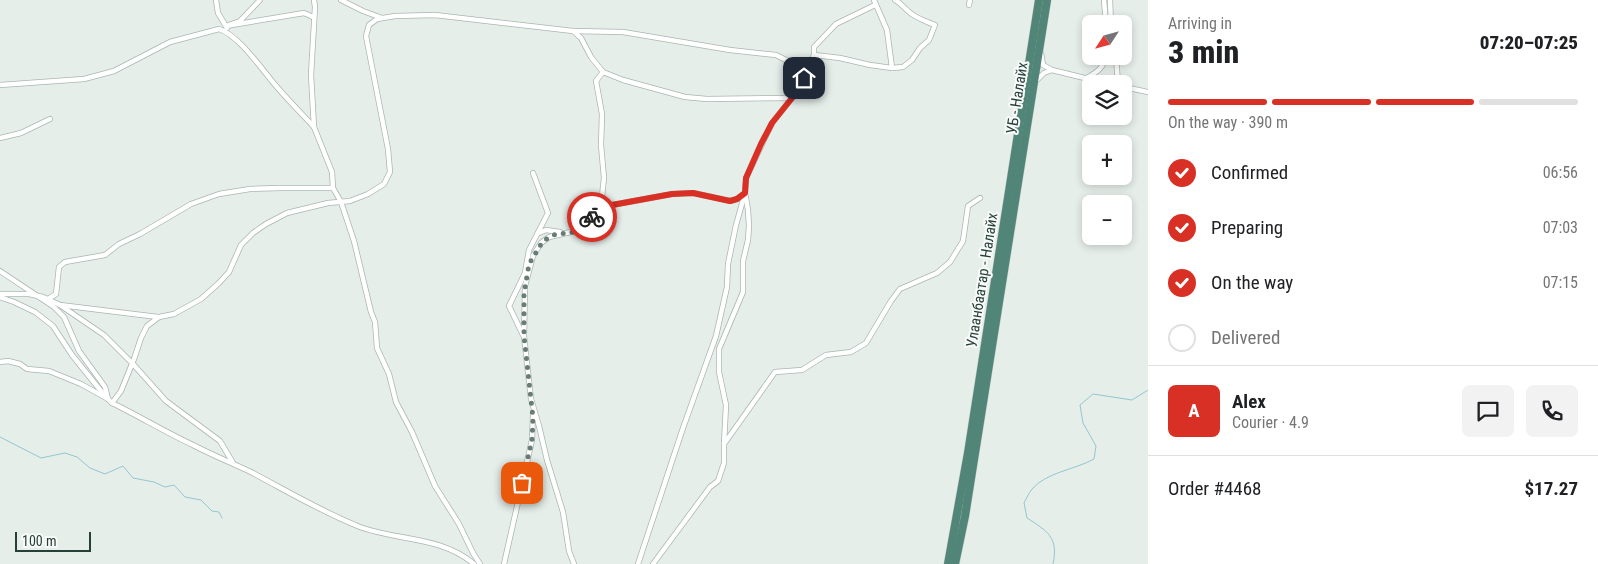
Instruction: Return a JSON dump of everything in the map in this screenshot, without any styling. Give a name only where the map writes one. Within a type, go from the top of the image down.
[{"type":"highway","name":"Улаанбаатар - Налайх","points":[[948,564],[968,453],[1039,0]]},
{"type":"highway","name":"УБ - Налайх","points":[[1015,201],[1047,0]]},
{"type":"highway","name":"Улаанбаатар - Налайх","points":[[955,564],[965,516],[1015,201]]},
{"type":"street","points":[[216,0],[218,13],[233,37]]},
{"type":"street","points":[[226,26],[240,21],[260,0]]},
{"type":"street","points":[[314,0],[311,75],[314,127],[332,172],[332,188],[341,202],[354,241],[375,322],[377,348],[388,374],[396,402],[412,432],[435,486],[459,524],[480,564]]},
{"type":"street","points":[[342,0],[363,11],[384,18]]},
{"type":"street","points":[[814,54],[892,68],[903,67],[912,60],[920,48],[929,40],[935,25],[908,12],[901,2],[895,0]]},
{"type":"street","points":[[1104,0],[1105,15]]},
{"type":"street","points":[[1110,0],[1111,15]]},
{"type":"street","points":[[638,564],[716,336],[727,287],[728,264],[745,193],[746,178],[761,144],[772,123],[792,98],[810,64],[814,54],[814,47],[836,24],[875,2],[887,30],[892,68]]},
{"type":"street","points":[[226,26],[304,13],[314,17]]},
{"type":"street","points":[[60,305],[159,317],[174,314],[201,299],[213,288],[229,272],[241,245],[266,224],[287,213],[350,201],[368,194],[384,184],[390,172],[388,150],[366,36],[369,25],[377,19],[434,15],[573,31],[624,32],[730,50],[776,55],[798,66],[810,64]]},
{"type":"street","points":[[0,85],[84,79],[114,71],[170,42],[219,29],[227,31],[233,37],[314,127]]},
{"type":"street","points":[[573,31],[581,38],[591,57],[603,72],[623,80],[685,98],[792,98]]},
{"type":"street","points":[[1040,47],[1043,65],[1052,70],[1082,77]]},
{"type":"street","points":[[1091,75],[1099,71],[1103,65]]},
{"type":"street","points":[[1033,89],[1040,76],[1052,70]]},
{"type":"street","points":[[589,219],[602,196],[604,178],[601,145],[602,114],[596,80],[603,72]]},
{"type":"street","points":[[1132,89],[1148,92]]},
{"type":"street","points":[[0,138],[22,133],[50,119]]},
{"type":"street","points":[[524,336],[510,306],[525,273],[529,250],[548,213],[533,173]]},
{"type":"street","points":[[48,299],[56,294],[59,267],[65,262],[105,255],[119,244],[191,204],[219,194],[250,190],[300,187],[332,188]]},
{"type":"street","points":[[529,264],[543,241],[549,237],[575,231],[589,219],[612,205],[672,194],[693,193],[730,201],[737,199],[745,193]]},
{"type":"street","points":[[653,564],[710,488],[718,481],[724,463],[726,405],[720,372],[719,349],[743,292],[743,261],[749,226],[745,193]]},
{"type":"street","points":[[724,444],[775,372],[802,370],[826,355],[852,352],[866,342],[900,290],[937,274],[950,262],[963,241],[968,206],[980,198]]},
{"type":"street","points":[[536,234],[546,230],[564,233]]},
{"type":"street","points":[[536,234],[524,294],[524,336],[533,408],[566,523],[569,551],[574,564]]},
{"type":"street","points":[[0,271],[64,317],[79,351],[106,387],[108,399]]},
{"type":"street","points":[[0,296],[36,296],[48,299],[104,334],[166,401],[220,440],[234,464]]},
{"type":"street","points":[[0,296],[35,312],[53,326],[72,355],[112,403],[192,445],[361,527],[447,547],[464,555],[474,564]]},
{"type":"street","points":[[112,403],[121,391],[133,364],[140,338],[147,326],[159,317]]},
{"type":"street","points":[[0,362],[8,361],[20,364],[27,369],[48,371],[82,384],[108,399]]},
{"type":"street","points":[[504,564],[532,440],[533,408]]},
{"type":"waterway","points":[[1053,564],[1053,541],[1046,531],[1027,518],[1024,503],[1038,483],[1094,459],[1096,446],[1083,423],[1080,405],[1093,394],[1132,400],[1148,390]]},
{"type":"waterway","points":[[0,437],[41,458],[65,453],[77,457],[90,468],[105,474],[123,466],[133,478],[154,482],[165,487],[174,485],[185,497],[201,500],[212,511],[219,512],[222,518]]},
{"type":"way so far","points":[[522,483],[532,440],[533,418],[524,336],[524,294],[529,264],[543,241],[556,234],[575,231],[592,217]]},
{"type":"route","points":[[592,217],[612,205],[672,194],[693,193],[730,201],[737,199],[745,193],[746,178],[772,123],[792,98],[804,78]]}]
